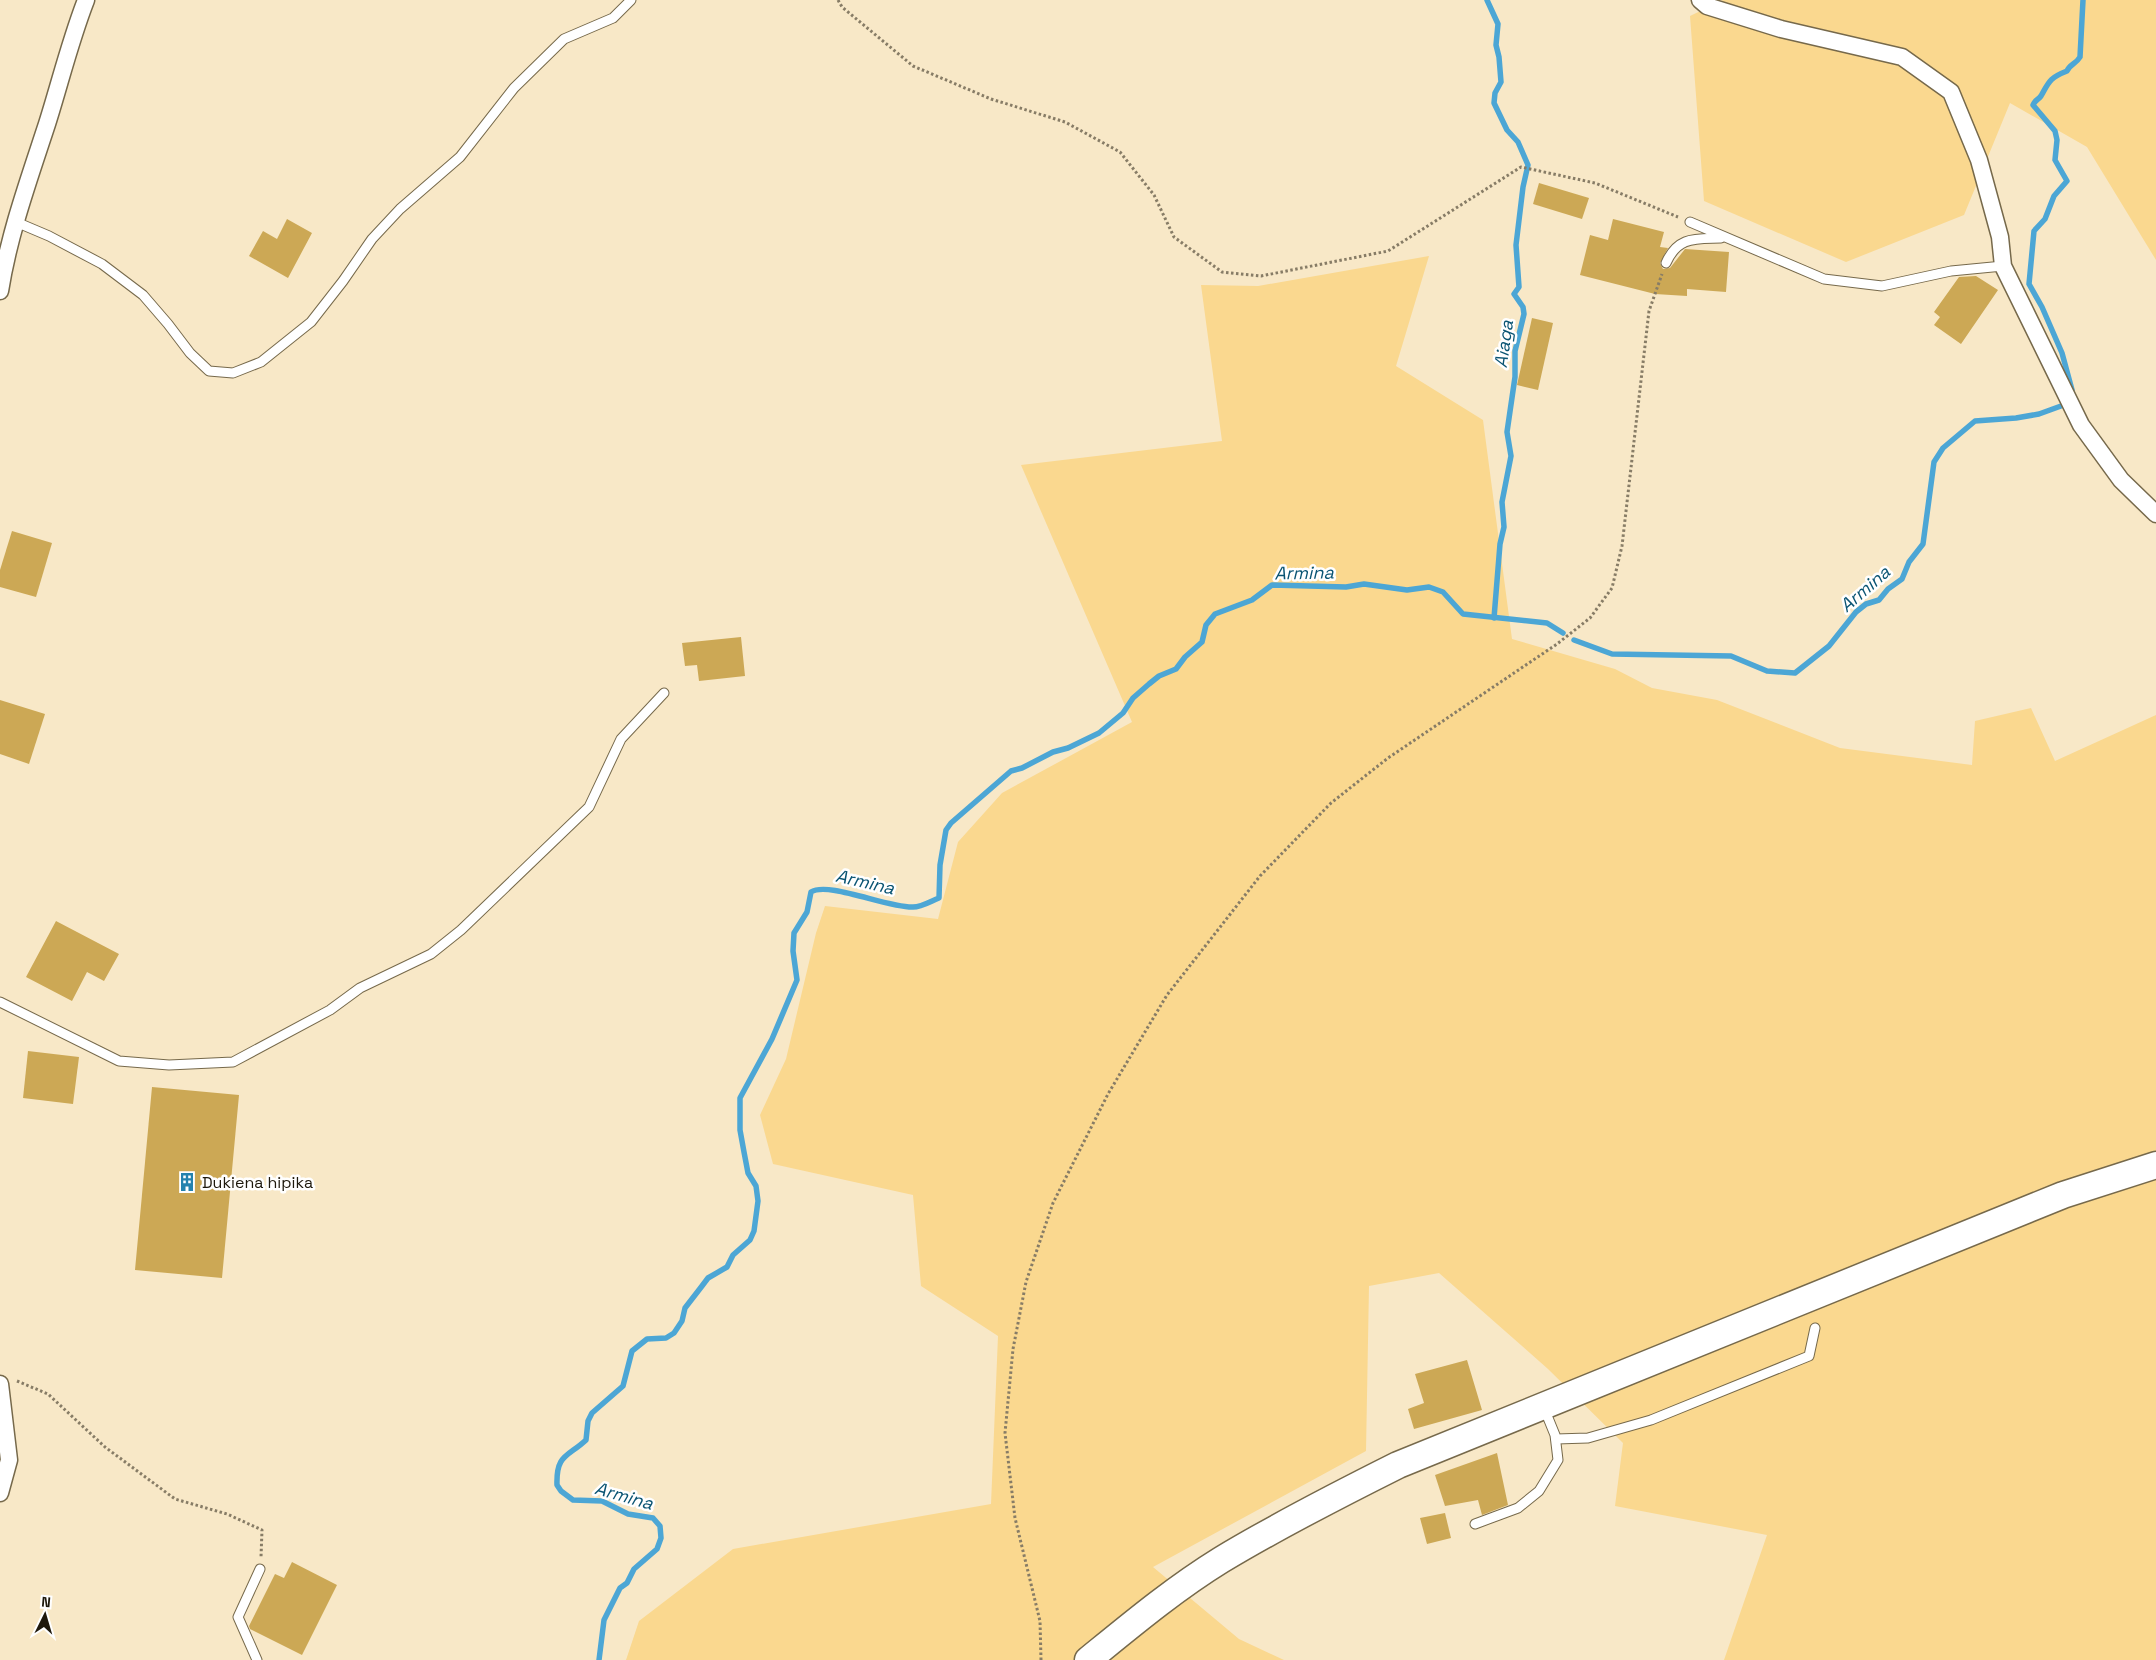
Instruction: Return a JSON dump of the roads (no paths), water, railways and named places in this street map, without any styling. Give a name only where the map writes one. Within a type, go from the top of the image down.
[{"type":"main road","points":[[1088,1660],[1146,1613],[1212,1566],[1297,1516],[1398,1465],[2054,1199],[2156,1164]]},
{"type":"street","points":[[0,291],[10,241],[64,72],[74,32],[86,0]]},
{"type":"street","points":[[1700,0],[1707,6],[1781,29],[1902,57],[1951,92],[1979,160],[2000,237],[2003,266],[2081,425],[2121,480],[2156,514]]},
{"type":"street","points":[[0,1493],[9,1460],[4,1381]]},
{"type":"lane","points":[[16,222],[49,236],[102,264],[143,295],[190,353],[209,370],[233,373],[261,362],[311,322],[343,281],[372,239],[400,209],[460,157],[514,88],[564,39],[613,18],[630,0]]},
{"type":"lane","points":[[1690,222],[1824,279],[1882,286],[1951,271],[2003,266]]},
{"type":"lane","points":[[1666,263],[1672,250],[1688,240],[1724,238]]},
{"type":"lane","points":[[0,1002],[119,1061],[169,1065],[233,1062],[330,1010],[360,988],[431,954],[461,930],[589,807],[621,739],[664,693]]},
{"type":"lane","points":[[1556,1439],[1588,1438],[1651,1420],[1785,1367],[1809,1356],[1815,1328]]},
{"type":"lane","points":[[1474,1524],[1518,1508],[1539,1491],[1558,1460],[1556,1439],[1543,1406]]},
{"type":"lane","points":[[258,1660],[238,1617],[260,1569]]},
{"type":"waterway","name":"Aiaga","points":[[1487,0],[1498,24],[1496,45],[1501,82],[1495,93],[1494,103],[1507,130],[1518,142],[1528,165],[1523,187],[1516,245],[1519,287],[1514,294],[1523,307],[1524,314],[1515,351],[1515,377],[1507,432],[1511,456],[1502,502],[1504,527],[1500,544],[1494,618]]},
{"type":"waterway","name":"Armina","points":[[2072,390],[2062,353],[2042,307],[2029,284],[2034,231],[2045,219],[2054,196],[2067,181],[2055,160],[2057,140],[2055,131],[2033,105],[2050,81],[2067,71],[2080,57],[2083,0]]},
{"type":"waterway","name":"Armina","points":[[1574,640],[1612,654],[1731,656],[1767,671],[1795,673],[1829,646],[1856,612],[1866,604],[1879,600],[1888,589],[1902,579],[1909,562],[1923,544],[1934,462],[1943,448],[1975,421],[2039,414],[2061,406]]},
{"type":"waterway","name":"Armina","points":[[599,1660],[604,1620],[620,1588],[627,1583],[634,1569],[657,1549],[661,1538],[660,1526],[653,1518],[628,1514],[602,1501],[573,1500],[561,1491],[557,1485],[559,1467],[564,1457],[586,1440],[588,1421],[592,1413],[623,1386],[632,1351],[647,1339],[666,1338],[674,1333],[682,1321],[685,1308],[708,1278],[727,1267],[733,1255],[750,1240],[754,1231],[758,1201],[756,1186],[748,1173],[740,1130],[740,1098],[772,1039],[797,980],[793,951],[794,933],[807,912],[811,892],[831,890],[889,904],[913,907],[939,898],[940,865],[946,830],[951,823],[1011,771],[1022,768],[1053,752],[1068,748],[1099,733],[1123,713],[1133,698],[1149,684],[1159,676],[1176,669],[1185,657],[1202,642],[1206,625],[1215,614],[1252,600],[1272,585],[1346,587],[1364,584],[1407,590],[1429,587],[1443,592],[1463,614],[1547,623],[1563,633]]},
{"type":"place","name":"Dukiena hipika","points":[[187,1182]]}]
